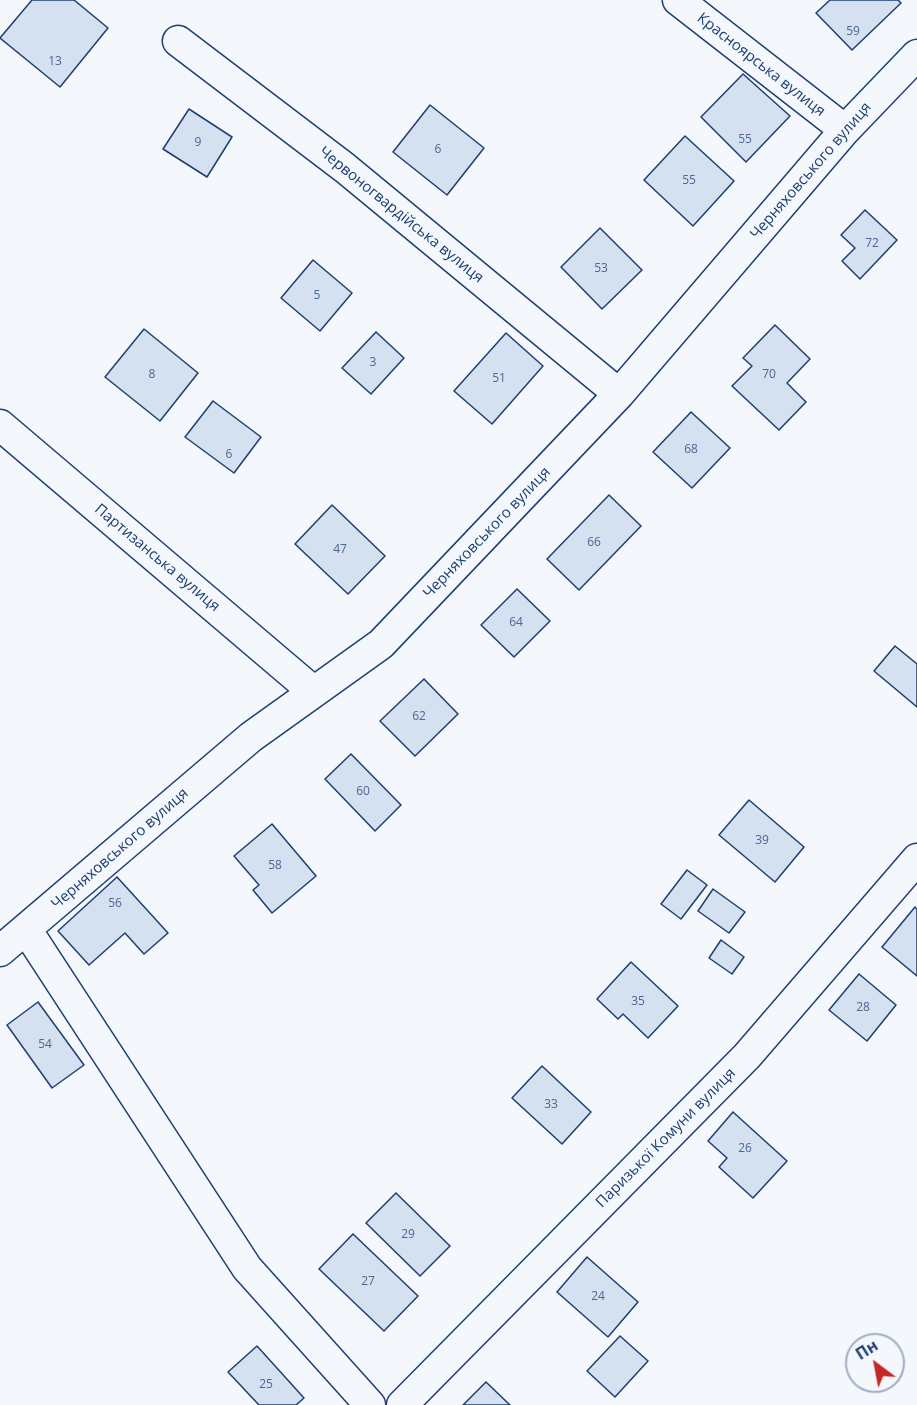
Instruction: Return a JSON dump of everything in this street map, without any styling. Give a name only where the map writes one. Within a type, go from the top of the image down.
[{"type":"street","name":"Красноярська вулиця","points":[[678,0],[845,130]]},
{"type":"street","name":"Червоногвардійська вулиця","points":[[178,41],[345,168],[619,394]]},
{"type":"street","name":"Черняховського вулиця","points":[[0,951],[250,737],[381,644],[619,394],[845,130],[917,55]]},
{"type":"street","name":"Партизанська вулиця","points":[[0,425],[314,692]]},
{"type":"street","name":"Паризької Комуни вулиця","points":[[402,1405],[747,1056],[917,859]]},
{"type":"street","points":[[26,929],[247,1268],[370,1405]]},
{"type":"building","points":[[32,0],[74,0],[108,28],[60,87],[0,38]]},
{"type":"building","points":[[830,0],[898,0],[901,3],[852,50],[816,13]]},
{"type":"building","points":[[743,74],[790,116],[746,162],[701,117]]},
{"type":"building","points":[[430,105],[484,148],[447,195],[393,152]]},
{"type":"building","points":[[189,109],[232,137],[207,177],[163,149]]},
{"type":"building","points":[[685,136],[734,181],[693,226],[644,180]]},
{"type":"building","points":[[865,210],[897,240],[860,279],[842,261],[855,248],[841,235]]},
{"type":"building","points":[[600,228],[642,270],[602,309],[561,267]]},
{"type":"building","points":[[313,260],[352,293],[320,331],[281,298]]},
{"type":"building","points":[[775,325],[810,359],[787,383],[806,402],[779,430],[732,386],[752,366],[743,358]]},
{"type":"building","points":[[144,329],[198,373],[160,421],[105,377]]},
{"type":"building","points":[[376,332],[404,358],[371,394],[342,368]]},
{"type":"building","points":[[506,333],[543,366],[492,424],[454,391]]},
{"type":"building","points":[[213,401],[261,437],[234,473],[185,437]]},
{"type":"building","points":[[691,412],[730,448],[692,488],[653,452]]},
{"type":"building","points":[[609,495],[641,526],[579,590],[547,559]]},
{"type":"building","points":[[332,505],[385,556],[348,594],[295,544]]},
{"type":"building","points":[[517,589],[550,621],[514,657],[481,625]]},
{"type":"building","points":[[895,646],[917,664],[917,707],[874,671]]},
{"type":"building","points":[[424,679],[458,714],[415,756],[380,721]]},
{"type":"building","points":[[351,754],[401,805],[375,831],[325,779]]},
{"type":"building","points":[[749,800],[804,847],[775,882],[719,835]]},
{"type":"building","points":[[272,824],[316,876],[272,913],[253,890],[259,885],[234,856]]},
{"type":"building","points":[[687,870],[707,885],[681,919],[661,904]]},
{"type":"building","points":[[117,877],[168,933],[144,954],[125,933],[89,965],[58,931]]},
{"type":"building","points":[[713,889],[745,912],[729,933],[698,911]]},
{"type":"building","points":[[915,907],[917,909],[917,976],[882,947]]},
{"type":"building","points":[[721,940],[744,957],[732,974],[709,958]]},
{"type":"building","points":[[631,962],[678,1006],[648,1038],[623,1014],[618,1019],[597,999]]},
{"type":"building","points":[[859,974],[896,1005],[867,1041],[829,1010]]},
{"type":"building","points":[[38,1002],[84,1065],[52,1088],[7,1025]]},
{"type":"building","points":[[542,1066],[591,1112],[562,1144],[512,1098]]},
{"type":"building","points":[[733,1112],[787,1161],[753,1198],[719,1167],[727,1158],[708,1141]]},
{"type":"building","points":[[396,1193],[450,1246],[420,1276],[366,1223]]},
{"type":"building","points":[[353,1234],[418,1296],[384,1331],[319,1269]]},
{"type":"building","points":[[587,1257],[638,1302],[608,1337],[557,1292]]},
{"type":"building","points":[[620,1336],[648,1361],[615,1397],[587,1371]]},
{"type":"building","points":[[257,1346],[304,1398],[296,1405],[259,1405],[228,1372]]},
{"type":"building","points":[[486,1382],[510,1405],[463,1405]]}]
